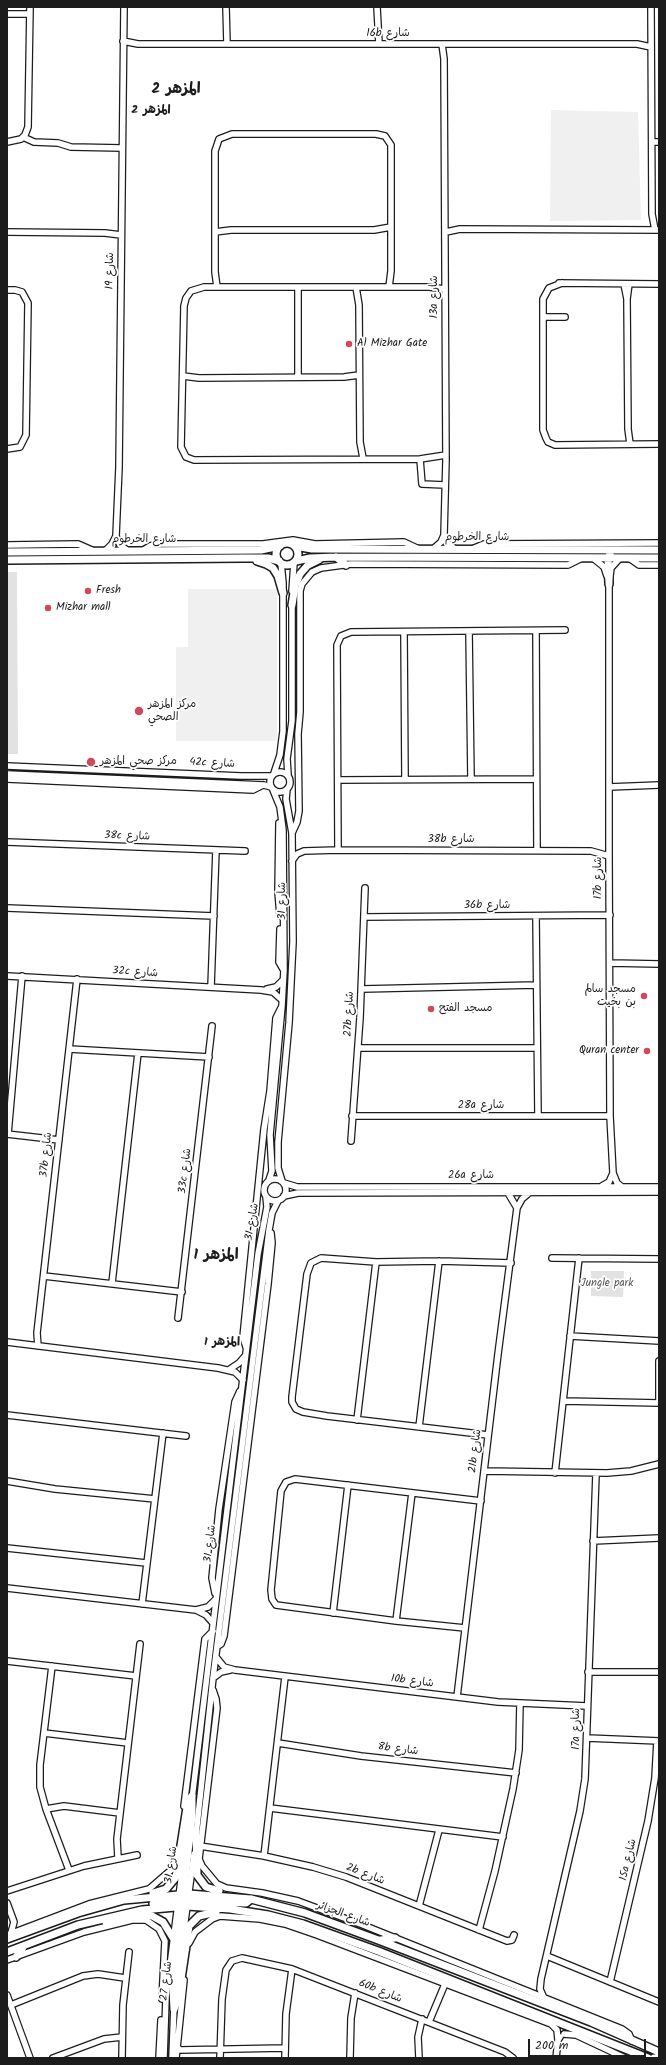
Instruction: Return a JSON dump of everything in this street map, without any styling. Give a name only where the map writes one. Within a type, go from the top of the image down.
[{"type":"main road","points":[[286,543],[296,546],[298,554],[295,562],[288,565],[280,562],[276,554],[280,546],[286,543]]},
{"type":"main road","points":[[241,544],[252,550]]},
{"type":"main road","name":"شارع الخرطوم","points":[[7,552],[252,550],[280,546]]},
{"type":"main road","name":"شارع الخرطوم","points":[[296,546],[312,549],[658,550]]},
{"type":"main road","points":[[609,584],[608,558],[611,554],[650,553],[658,550]]},
{"type":"main road","name":"شارع الخرطوم","points":[[295,562],[336,557],[659,558]]},
{"type":"main road","points":[[336,557],[346,565]]},
{"type":"main road","points":[[243,558],[266,564],[273,568],[278,576],[283,593]]},
{"type":"main road","name":"شارع الخرطوم","points":[[7,560],[268,558],[280,562]]},
{"type":"main road","points":[[292,605],[295,586],[300,574],[308,565],[324,558]]},
{"type":"main road","points":[[124,1900],[135,1896],[162,1891],[174,1882],[179,1867],[188,1801],[192,1796]]},
{"type":"main road","points":[[174,2009],[173,1990],[192,1816],[192,1796]]},
{"type":"main road","points":[[196,1831],[196,1871],[202,1884],[214,1891],[247,1895],[251,1899]]},
{"type":"main road","name":"شارع الجزائر","points":[[8,1936],[68,1916],[124,1900],[183,1901],[251,1899],[305,1913],[381,1940],[591,2022],[659,2052]]},
{"type":"main road","name":"شارع الجزائر","points":[[7,1952],[78,1925],[129,1912],[183,1901],[248,1912],[283,1921],[303,1924],[370,1948],[648,2058]]},
{"type":"main road","points":[[174,2009],[178,1998],[188,1931],[192,1922],[198,1916],[206,1913],[248,1912]]},
{"type":"main road","points":[[60,1913],[68,1916]]},
{"type":"main road","points":[[78,1925],[87,1927],[140,1916],[152,1916],[163,1922],[172,1938]]},
{"type":"main road","points":[[381,1940],[395,1938]]},
{"type":"main road","points":[[16,1957],[24,1946]]},
{"type":"main road","points":[[523,2008],[527,2016]]},
{"type":"street","points":[[7,142],[16,142],[25,135],[30,7]]},
{"type":"street","name":"شارع 19","points":[[116,536],[119,467],[124,7]]},
{"type":"street","points":[[225,44],[226,7]]},
{"type":"street","points":[[377,7],[377,44]]},
{"type":"street","points":[[445,229],[654,230],[652,214],[651,7]]},
{"type":"street","points":[[7,14],[30,14]]},
{"type":"street","name":"16b شارع","points":[[123,44],[651,44]]},
{"type":"street","name":"13a شارع","points":[[444,44],[446,457],[444,535]]},
{"type":"street","points":[[214,287],[215,148],[219,139],[232,134],[379,134],[386,139],[391,152],[392,287]]},
{"type":"street","points":[[25,135],[37,142],[71,147],[122,148]]},
{"type":"street","points":[[652,140],[659,138]]},
{"type":"street","points":[[652,140],[659,142]]},
{"type":"street","points":[[215,230],[391,230]]},
{"type":"street","points":[[7,232],[122,233]]},
{"type":"street","points":[[659,284],[562,283],[548,287],[542,303],[543,430],[548,442],[555,444],[659,444]]},
{"type":"street","points":[[627,284],[627,444]]},
{"type":"street","points":[[445,287],[204,287],[188,292],[184,306],[182,442],[186,454],[191,459],[446,457]]},
{"type":"street","points":[[298,287],[298,377]]},
{"type":"street","points":[[359,287],[360,458]]},
{"type":"street","points":[[7,449],[20,446],[26,435],[27,308],[23,295],[18,290],[8,290]]},
{"type":"street","points":[[543,317],[565,317]]},
{"type":"street","points":[[183,378],[359,377]]},
{"type":"street","points":[[420,458],[422,484],[445,485]]},
{"type":"street","points":[[444,535],[446,542],[454,549]]},
{"type":"street","points":[[433,549],[441,542],[444,535]]},
{"type":"street","points":[[116,536],[120,545],[128,550]]},
{"type":"street","points":[[106,550],[112,544],[116,536]]},
{"type":"street","points":[[142,551],[150,546],[158,544],[263,544],[293,540],[315,544],[404,542],[419,549]]},
{"type":"street","points":[[472,549],[484,544],[659,543]]},
{"type":"street","points":[[7,545],[78,544],[94,551]]},
{"type":"street","points":[[310,851],[297,847],[292,836],[299,811],[298,734],[300,717],[301,586],[312,572],[318,568],[346,565],[568,565],[582,557]]},
{"type":"street","name":"17b شارع","points":[[592,558],[604,567],[609,584]]},
{"type":"street","name":"17b شارع","points":[[613,1173],[610,1116],[609,584],[612,568],[620,558]]},
{"type":"street","points":[[630,558],[639,565],[659,565]]},
{"type":"street","points":[[280,562],[283,593],[283,730],[280,755],[273,774],[272,788],[280,792],[287,789],[290,782],[287,758],[292,721],[292,572],[295,562]]},
{"type":"street","points":[[338,850],[337,645],[341,636],[351,632],[566,630]]},
{"type":"street","points":[[536,631],[537,850]]},
{"type":"street","points":[[404,632],[405,779]]},
{"type":"street","points":[[470,632],[471,779]]},
{"type":"street","points":[[292,669],[300,678]]},
{"type":"street","name":"42c شارع","points":[[7,766],[241,776],[273,774]]},
{"type":"street","points":[[273,774],[281,771],[288,775]]},
{"type":"street","name":"42c شارع","points":[[7,774],[264,785],[272,788]]},
{"type":"street","points":[[240,784],[242,780],[241,776]]},
{"type":"street","points":[[7,779],[253,790],[264,785]]},
{"type":"street","points":[[338,780],[536,779]]},
{"type":"street","points":[[609,785],[659,785]]},
{"type":"street","name":"شارع 31","points":[[269,1180],[272,1171],[271,1128],[284,970],[284,852],[280,807],[272,788]]},
{"type":"street","name":"شارع 31","points":[[283,1182],[278,1168],[278,1142],[289,1023],[293,942],[292,836],[286,799],[287,789]]},
{"type":"street","name":"38c شارع","points":[[7,842],[245,851]]},
{"type":"street","name":"38b شارع","points":[[591,851],[610,844]]},
{"type":"street","points":[[212,987],[216,850]]},
{"type":"street","name":"38b شارع","points":[[292,861],[299,853],[338,850],[591,851],[609,856]]},
{"type":"street","name":"27b شارع","points":[[351,1142],[362,989],[365,888]]},
{"type":"street","points":[[7,908],[214,916]]},
{"type":"street","name":"36b شارع","points":[[364,917],[610,915]]},
{"type":"street","points":[[536,916],[538,1116]]},
{"type":"street","points":[[610,965],[659,964]]},
{"type":"street","name":"32c شارع","points":[[7,976],[261,990],[274,992],[282,1003]]},
{"type":"street","points":[[22,976],[8,1134],[59,1140]]},
{"type":"street","name":"37b شارع","points":[[36,1345],[76,979]]},
{"type":"street","name":"32c شارع","points":[[261,990],[276,987],[283,980]]},
{"type":"street","points":[[362,989],[536,986]]},
{"type":"street","points":[[230,1369],[239,1363],[247,1351],[243,1337],[262,1143],[276,1018],[282,1003]]},
{"type":"street","name":"33c شارع","points":[[178,1318],[212,1026]]},
{"type":"street","points":[[358,1048],[537,1048]]},
{"type":"street","points":[[69,1049],[209,1057]]},
{"type":"street","points":[[112,1283],[138,1053]]},
{"type":"street","name":"28a شارع","points":[[352,1116],[610,1116]]},
{"type":"street","points":[[602,1186],[609,1182],[613,1173]]},
{"type":"street","points":[[613,1173],[617,1183],[622,1186]]},
{"type":"street","points":[[274,1179],[283,1182],[286,1188],[284,1196],[278,1201],[273,1201],[266,1197],[264,1187],[269,1180],[274,1179]]},
{"type":"street","name":"26a شارع","points":[[283,1182],[297,1187],[659,1187]]},
{"type":"street","name":"26a شارع","points":[[284,1196],[298,1193],[659,1192]]},
{"type":"street","points":[[508,1193],[517,1208],[522,1199],[529,1193]]},
{"type":"street","name":"شارع 31","points":[[192,1796],[258,1254],[267,1208],[266,1197]]},
{"type":"street","name":"شارع 31","points":[[183,1901],[200,1806],[216,1658],[247,1418],[269,1230],[272,1213],[278,1201]]},
{"type":"street","name":"21b شارع","points":[[457,1697],[517,1208]]},
{"type":"street","points":[[218,1647],[224,1636],[264,1312],[272,1243],[269,1230]]},
{"type":"street","points":[[488,1435],[357,1420],[303,1412],[296,1409],[292,1402],[292,1397],[306,1274],[311,1263],[321,1258],[376,1262],[439,1261],[511,1263]]},
{"type":"street","points":[[552,1258],[659,1259]]},
{"type":"street","points":[[555,1473],[579,1258]]},
{"type":"street","points":[[419,1427],[439,1261]]},
{"type":"street","points":[[357,1420],[376,1262]]},
{"type":"street","points":[[44,1276],[182,1292]]},
{"type":"street","points":[[570,1336],[659,1341]]},
{"type":"street","points":[[7,1342],[244,1370],[248,1380],[245,1410],[247,1418]]},
{"type":"street","points":[[562,1401],[659,1402],[659,1361]]},
{"type":"street","points":[[218,1368],[235,1372],[243,1380]]},
{"type":"street","points":[[7,1415],[186,1436]]},
{"type":"street","points":[[142,1604],[163,1433]]},
{"type":"street","points":[[484,1471],[596,1474],[631,1471],[659,1464]]},
{"type":"street","name":"17a شارع","points":[[544,1998],[540,1989],[541,1979],[581,1807],[585,1779],[588,1738],[588,1672],[596,1474]]},
{"type":"street","points":[[466,1628],[283,1608],[274,1603],[271,1590],[279,1506],[282,1488],[286,1482],[295,1479],[481,1501]]},
{"type":"street","points":[[7,1481],[55,1489],[155,1499]]},
{"type":"street","points":[[333,1613],[348,1485]]},
{"type":"street","points":[[396,1621],[412,1493]]},
{"type":"street","points":[[593,1541],[659,1538]]},
{"type":"street","points":[[7,1548],[146,1563]]},
{"type":"street","points":[[7,1588],[196,1610],[206,1615],[213,1623]]},
{"type":"street","points":[[196,1610],[208,1607],[216,1597]]},
{"type":"street","points":[[8,1936],[25,1927],[60,1913],[102,1900],[149,1889],[174,1866],[178,1854],[191,1761],[205,1640],[212,1631]]},
{"type":"street","points":[[118,1858],[116,1838],[140,1644]]},
{"type":"street","name":"10b شارع","points":[[216,1658],[224,1667],[285,1677],[457,1697],[520,1703],[587,1706]]},
{"type":"street","points":[[7,1661],[136,1676]]},
{"type":"street","points":[[52,1666],[39,1776],[42,1798],[69,1870]]},
{"type":"street","name":"10b شارع","points":[[214,1678],[223,1671],[235,1670]]},
{"type":"street","points":[[588,1672],[659,1672]]},
{"type":"street","points":[[264,1856],[285,1677]]},
{"type":"street","points":[[213,1689],[217,1708],[199,1859],[202,1866],[221,1886],[298,1901],[395,1938],[622,2029],[628,2034],[632,2041]]},
{"type":"street","points":[[479,1930],[503,1837],[516,1773],[520,1703]]},
{"type":"street","points":[[44,1733],[128,1743]]},
{"type":"street","points":[[588,1738],[658,1741]]},
{"type":"street","name":"15a شارع","points":[[610,1982],[648,1820],[655,1778],[658,1741]]},
{"type":"street","name":"8b شارع","points":[[278,1743],[361,1756],[516,1773]]},
{"type":"street","points":[[200,1806],[205,1800]]},
{"type":"street","points":[[46,1810],[55,1806],[64,1806],[120,1813]]},
{"type":"street","points":[[270,1808],[503,1837]]},
{"type":"street","points":[[419,1906],[438,1830]]},
{"type":"street","name":"2b شارع","points":[[200,1846],[264,1856],[327,1871],[509,1941],[514,1935]]},
{"type":"street","points":[[7,1891],[69,1870],[137,1854]]},
{"type":"street","name":"شارع 27","points":[[164,2058],[166,1997],[172,1938],[183,1901]]},
{"type":"street","points":[[7,1903],[13,1919],[25,1927]]},
{"type":"street","points":[[176,2058],[189,1942],[193,1934],[212,1919],[223,1915],[283,1921],[553,2026],[556,2030],[558,2040],[556,2058]]},
{"type":"street","points":[[8,1936],[13,1919]]},
{"type":"street","points":[[7,1960],[84,1932],[132,1920],[146,1920],[159,1928],[165,1941],[159,2058]]},
{"type":"street","points":[[122,2058],[125,1978],[129,1952]]},
{"type":"street","points":[[547,1956],[659,2002]]},
{"type":"street","name":"60b شارع","points":[[220,2049],[222,1999],[226,1970],[229,1964],[235,1959],[242,1958],[292,1969],[505,2052],[513,2058]]},
{"type":"street","points":[[285,2058],[284,2048],[286,2014],[292,1969]]},
{"type":"street","points":[[30,2058],[9,2001],[31,1996],[88,1975],[104,1975],[125,1978]]},
{"type":"street","points":[[527,1992],[536,1988],[541,1979]]},
{"type":"street","points":[[429,2022],[445,1984]]},
{"type":"street","points":[[350,2058],[351,2018],[355,1993]]},
{"type":"street","points":[[162,2002],[166,1997]]},
{"type":"street","name":"شارع 27","points":[[172,2058],[174,2009]]},
{"type":"street","points":[[418,2058],[418,2037],[422,2019]]},
{"type":"street","points":[[558,2040],[564,2034],[577,2029]]},
{"type":"street","points":[[173,2034],[177,2040]]},
{"type":"street","points":[[564,2034],[576,2035],[625,2058]]},
{"type":"street","points":[[53,2058],[104,2039],[122,2037]]},
{"type":"street","points":[[177,2047],[180,2050],[284,2048]]},
{"type":"street","points":[[220,2049],[220,2058]]},
{"type":"shaded area","points":[[551,110],[638,112],[641,220],[550,221]]},
{"type":"shaded area","points":[[188,589],[277,589],[277,741],[176,741],[176,647],[188,647]]},
{"type":"green space","points":[[7,572],[17,572],[18,754],[7,754]]},
{"type":"green space","name":"Jungle park","points":[[591,1271],[624,1271],[623,1297],[591,1296]]},
{"type":"place","name":"Al Mizhar Gate","points":[[349,344]]},
{"type":"place","name":"Fresh","points":[[88,591]]},
{"type":"place","name":"Mizhar mall","points":[[48,608]]},
{"type":"place","name":"مركز المزهر الصحي","points":[[139,711]]},
{"type":"place","name":"مركز صحي المزهر","points":[[91,762]]},
{"type":"place","name":"مسجد سالم بن بخيت","points":[[644,996]]},
{"type":"place","name":"مسجد الفتح","points":[[431,1009]]},
{"type":"place","name":"Quran center","points":[[647,1051]]},
{"type":"district","name":"المزهر 2","points":[[176,90]]},
{"type":"district","name":"المزهر 2","points":[[151,111]]},
{"type":"district","name":"المزهر 1","points":[[216,1256]]},
{"type":"district","name":"المزهر 1","points":[[222,1343]]}]
